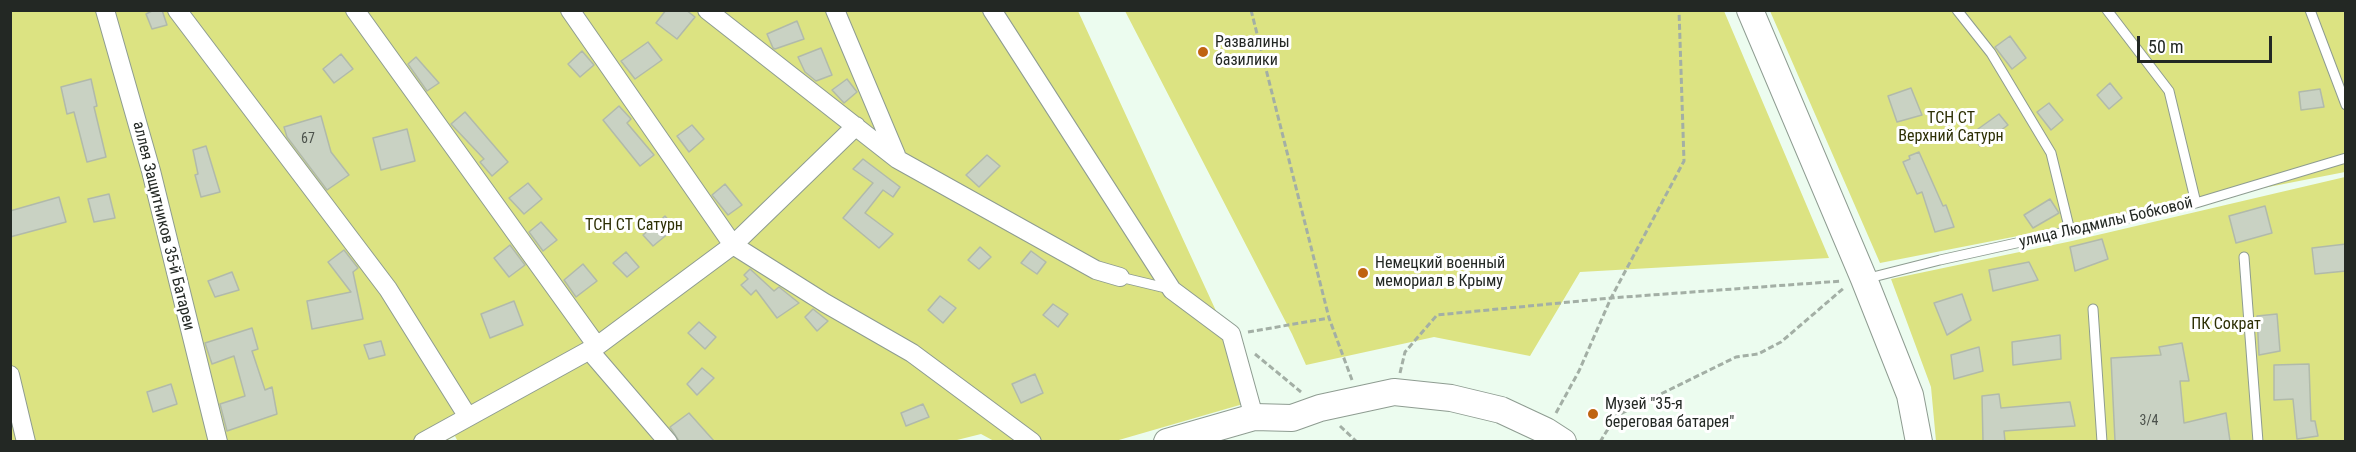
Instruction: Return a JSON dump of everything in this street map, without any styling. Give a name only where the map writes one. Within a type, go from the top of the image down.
[{"type":"main road","points":[[1750,10],[1864,279],[1910,395],[1919,441]]},
{"type":"main road","points":[[1167,441],[1254,417],[1292,418],[1359,398],[1394,392],[1451,398],[1491,408],[1555,436]]},
{"type":"street","name":"аллея Защитников 35-й Батареи","points":[[105,10],[151,171],[218,441]]},
{"type":"street","points":[[177,10],[388,290],[468,417]]},
{"type":"street","points":[[355,10],[593,348],[668,441]]},
{"type":"street","points":[[570,10],[733,245],[825,303],[912,353],[1032,441]]},
{"type":"street","points":[[835,10],[897,159]]},
{"type":"street","points":[[992,10],[1172,290],[1231,334],[1254,417]]},
{"type":"street","points":[[709,11],[897,159],[1096,270],[1120,277]]},
{"type":"street","points":[[423,441],[593,348],[733,245],[856,126]]},
{"type":"street","points":[[10,375],[26,441]]},
{"type":"lane","points":[[1957,10],[1990,53],[2051,153],[2070,231]]},
{"type":"lane","points":[[2107,10],[2169,91],[2196,203]]},
{"type":"lane","points":[[2310,10],[2346,105]]},
{"type":"lane","name":"улица Людмилы Бобковой","points":[[1864,279],[2196,203],[2346,158]]},
{"type":"lane","points":[[2244,257],[2258,441]]},
{"type":"lane","points":[[1120,277],[1172,290]]},
{"type":"lane","points":[[2093,309],[2102,441]]},
{"type":"path","points":[[1251,10],[1329,318],[1359,398]]},
{"type":"path","points":[[1555,436],[1611,298],[1684,161],[1679,10]]},
{"type":"path","points":[[1394,392],[1405,352],[1437,315],[1611,298],[1853,280],[1781,342],[1758,354],[1736,357],[1616,416],[1600,441]]},
{"type":"path","points":[[1231,334],[1329,318]]},
{"type":"path","points":[[1231,334],[1320,408]]},
{"type":"green space","name":"ТСН СТ Сатурн","points":[[10,11],[1078,11],[1257,400],[1112,442],[994,441],[981,434],[949,442],[458,442],[455,436],[444,442],[11,441]]},
{"type":"green space","points":[[1125,11],[1724,11],[1829,258],[1580,272],[1530,356],[1434,337],[1306,365]]},
{"type":"green space","name":"ТСН СТ Верхний Сатурн","points":[[1770,11],[2345,11],[2345,172],[1880,263]]},
{"type":"green space","name":"ПК Сократ","points":[[2345,177],[2345,441],[1936,441],[1931,387],[1891,279],[2072,241]]},
{"type":"building","points":[[154,10],[162,10],[167,25],[152,29],[146,14]]},
{"type":"building","points":[[666,10],[686,10],[695,17],[677,39],[656,23]]},
{"type":"building","points":[[797,21],[804,39],[773,48],[767,34]]},
{"type":"building","points":[[2010,36],[2026,58],[2012,69],[1995,47]]},
{"type":"building","points":[[648,42],[662,60],[635,79],[621,61]]},
{"type":"building","points":[[821,48],[832,75],[816,81],[805,72],[798,57]]},
{"type":"building","points":[[582,51],[594,65],[580,77],[568,64]]},
{"type":"building","points":[[341,54],[353,69],[334,83],[323,69]]},
{"type":"building","points":[[416,57],[439,83],[427,91],[408,64]]},
{"type":"building","points":[[91,79],[97,106],[94,107],[106,157],[87,162],[74,112],[67,114],[61,87]]},
{"type":"building","points":[[847,79],[857,92],[844,103],[832,90]]},
{"type":"building","points":[[2110,83],[2122,98],[2109,109],[2097,95]]},
{"type":"building","points":[[1911,88],[1922,115],[1897,122],[1888,96]]},
{"type":"building","points":[[2320,89],[2324,107],[2301,110],[2299,92]]},
{"type":"building","points":[[2049,103],[2063,120],[2051,130],[2037,112]]},
{"type":"building","points":[[619,106],[631,119],[627,123],[654,155],[640,166],[603,120]]},
{"type":"building","points":[[465,112],[508,162],[492,176],[480,162],[484,159],[451,124]]},
{"type":"building","points":[[1999,114],[2008,125],[1980,146],[1971,134]]},
{"type":"building","points":[[321,116],[331,152],[349,175],[327,190],[287,137],[284,127]]},
{"type":"building","points":[[692,125],[704,139],[689,152],[677,136]]},
{"type":"building","points":[[407,129],[415,161],[381,170],[373,138]]},
{"type":"building","points":[[206,146],[220,192],[201,197],[195,175],[198,174],[193,150]]},
{"type":"building","points":[[1919,152],[1943,206],[1946,205],[1954,227],[1935,232],[1922,192],[1917,194],[1903,162],[1910,159],[1909,156]]},
{"type":"building","points":[[987,155],[1000,166],[979,187],[966,175]]},
{"type":"building","points":[[863,159],[900,187],[893,197],[883,190],[865,213],[893,234],[879,248],[843,218],[873,183],[853,169]]},
{"type":"building","points":[[528,183],[542,199],[524,214],[509,198]]},
{"type":"building","points":[[725,184],[742,205],[728,215],[712,195]]},
{"type":"building","points":[[109,194],[115,218],[94,222],[88,199]]},
{"type":"building","points":[[59,197],[66,222],[10,237],[10,211]]},
{"type":"building","points":[[2050,199],[2059,213],[2033,228],[2024,215]]},
{"type":"building","points":[[2265,206],[2272,233],[2236,243],[2229,216]]},
{"type":"building","points":[[665,216],[675,228],[653,246],[643,235]]},
{"type":"building","points":[[541,222],[557,240],[543,251],[529,232]]},
{"type":"building","points":[[2102,239],[2108,259],[2075,271],[2070,247]]},
{"type":"building","points":[[2346,244],[2346,271],[2315,274],[2312,248]]},
{"type":"building","points":[[510,245],[525,265],[509,277],[494,258]]},
{"type":"building","points":[[980,247],[991,257],[979,269],[968,260]]},
{"type":"building","points":[[344,250],[358,268],[353,272],[363,319],[312,329],[307,301],[351,292],[328,262]]},
{"type":"building","points":[[1031,251],[1046,262],[1037,274],[1021,263]]},
{"type":"building","points":[[626,252],[639,267],[627,277],[613,263]]},
{"type":"building","points":[[2029,262],[2038,280],[1993,291],[1989,270]]},
{"type":"building","points":[[583,264],[597,281],[576,297],[564,280]]},
{"type":"building","points":[[750,269],[774,291],[779,287],[799,303],[777,318],[756,290],[751,295],[741,285],[748,279],[744,275]]},
{"type":"building","points":[[232,272],[239,290],[215,297],[208,281]]},
{"type":"building","points":[[1962,294],[1971,320],[1947,335],[1934,303]]},
{"type":"building","points":[[940,296],[956,308],[943,323],[928,310]]},
{"type":"building","points":[[514,301],[523,325],[490,338],[481,314]]},
{"type":"building","points":[[1053,304],[1068,314],[1058,327],[1043,315]]},
{"type":"building","points":[[813,309],[828,321],[817,331],[805,317]]},
{"type":"building","points":[[2277,314],[2280,351],[2259,355],[2257,316]]},
{"type":"building","points":[[699,322],[716,337],[705,349],[688,333]]},
{"type":"building","points":[[252,328],[258,349],[252,351],[265,390],[272,387],[277,414],[227,431],[220,404],[245,396],[234,356],[212,364],[205,343]]},
{"type":"building","points":[[2060,335],[2061,359],[2013,365],[2012,342]]},
{"type":"building","points":[[381,341],[385,355],[369,359],[364,345]]},
{"type":"building","points":[[2182,343],[2189,381],[2180,381],[2184,423],[2226,413],[2230,441],[2115,441],[2111,358],[2161,355],[2159,347]]},
{"type":"building","points":[[1979,347],[1983,371],[1954,379],[1951,355]]},
{"type":"building","points":[[2309,364],[2311,421],[2315,421],[2318,436],[2297,439],[2293,399],[2274,400],[2274,365]]},
{"type":"building","points":[[702,368],[714,378],[697,395],[687,384]]},
{"type":"building","points":[[1035,374],[1043,393],[1021,403],[1012,384]]},
{"type":"building","points":[[171,384],[177,404],[153,412],[147,392]]},
{"type":"building","points":[[1999,394],[2001,408],[2070,402],[2075,426],[2004,431],[2005,441],[1983,441],[1982,396]]},
{"type":"building","points":[[923,404],[929,417],[906,426],[901,413]]},
{"type":"building","points":[[689,413],[714,441],[679,441],[670,427]]},
{"type":"place","name":"Развалины базилики","points":[[1203,52]]},
{"type":"place","name":"Немецкий военный мемориал в Крыму","points":[[1363,273]]},
{"type":"place","name":"Музей \"35-я береговая батарея\"","points":[[1593,414]]}]
